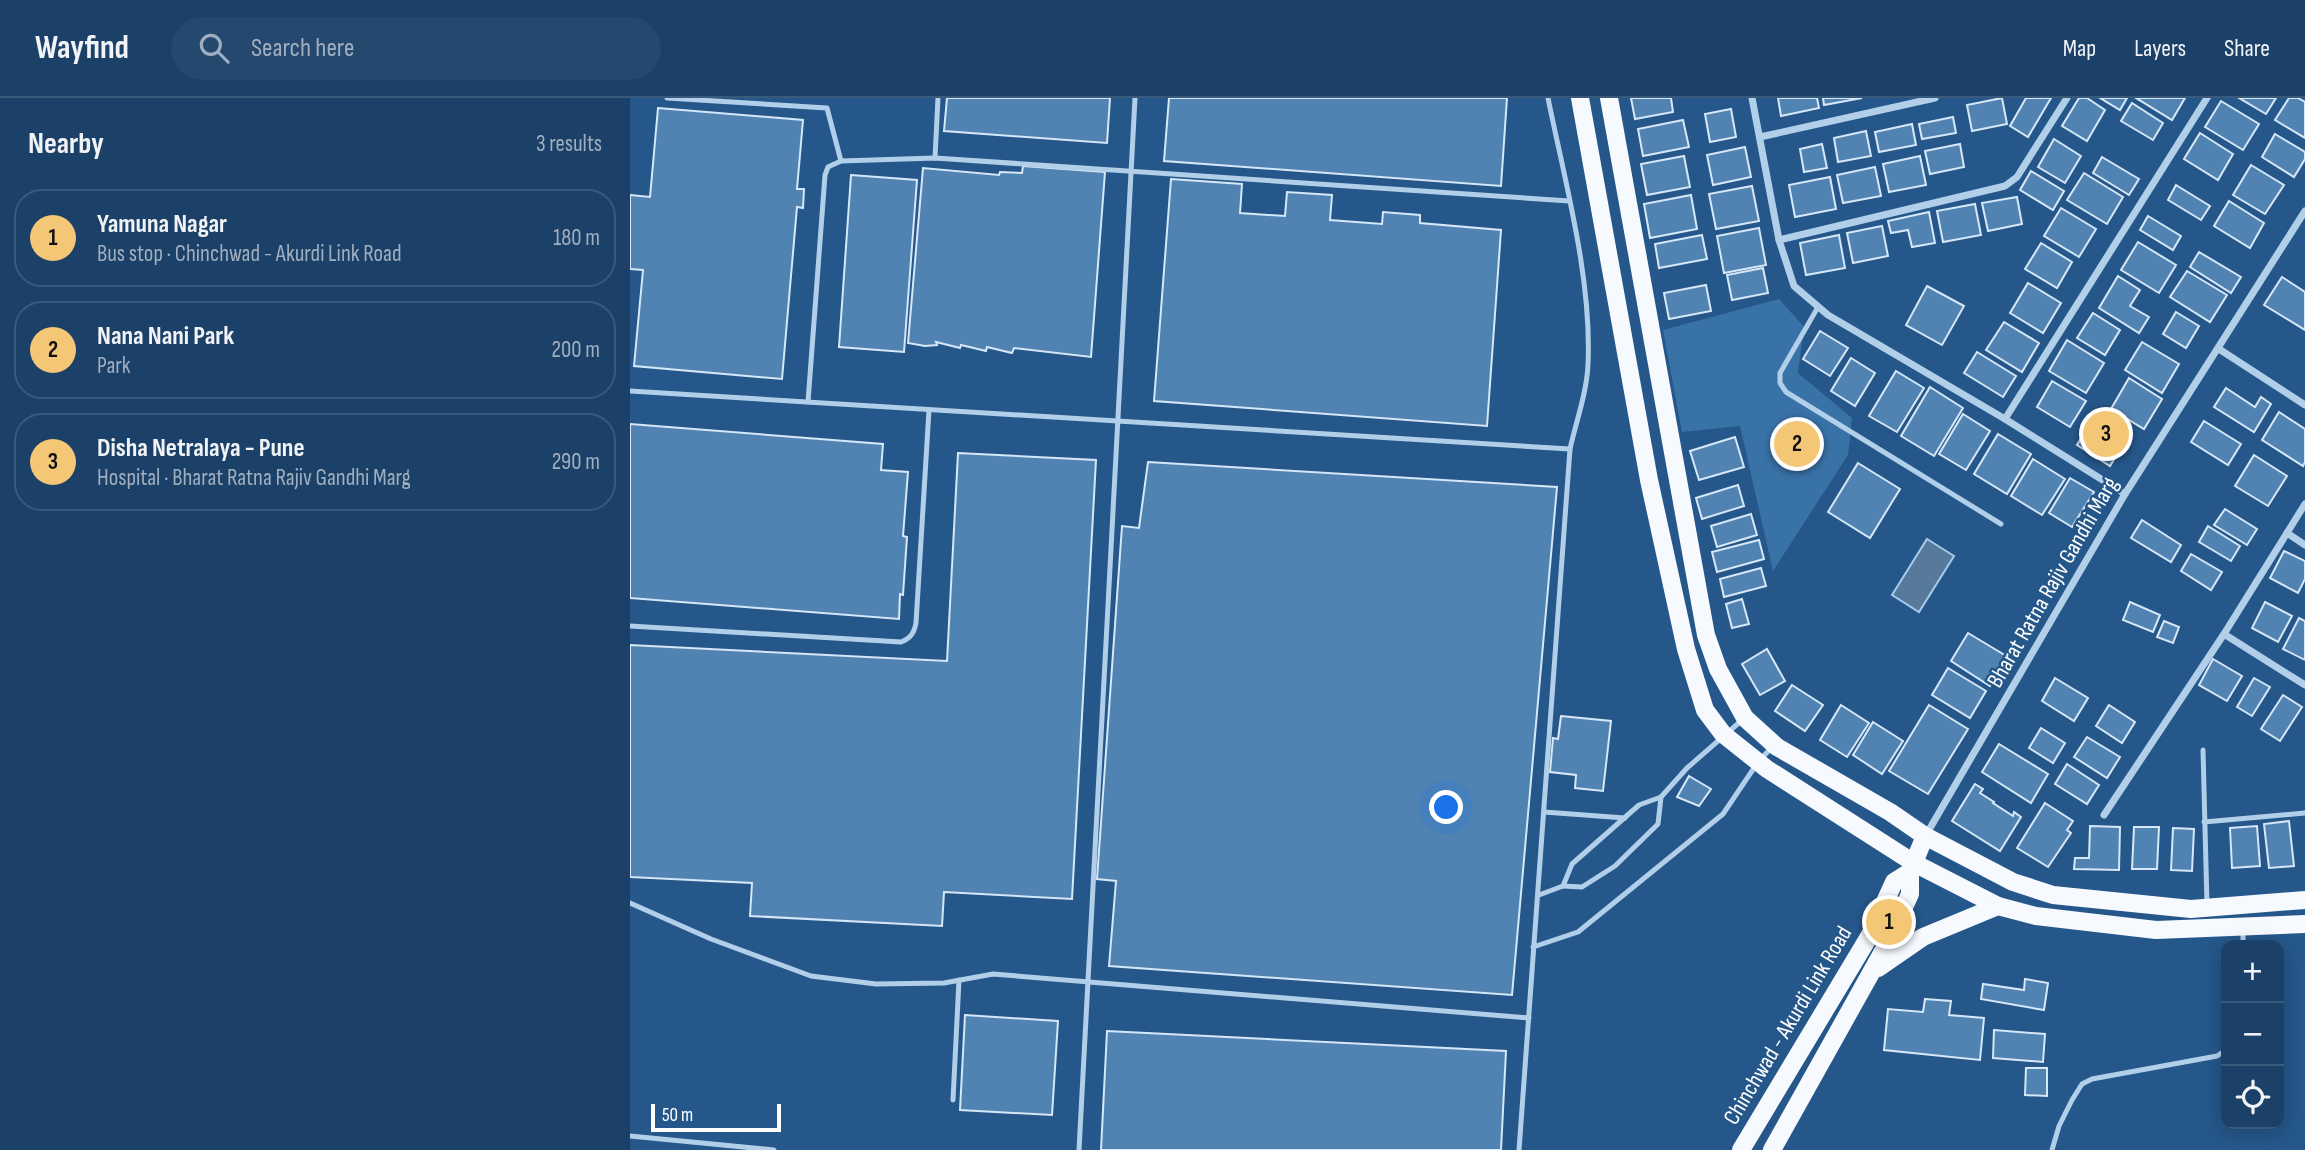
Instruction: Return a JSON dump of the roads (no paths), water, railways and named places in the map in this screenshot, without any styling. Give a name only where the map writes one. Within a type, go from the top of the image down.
[{"type":"main road","points":[[1580,98],[1649,480],[1686,649],[1705,710],[1723,734],[1758,762],[1912,868],[1998,906],[2036,916],[2156,930],[2243,936],[2305,924]]},
{"type":"main road","points":[[1609,98],[1706,635],[1718,669],[1745,718],[1775,745],[1890,812],[1925,836],[2013,882],[2053,895],[2191,909],[2305,900]]},
{"type":"main road","points":[[1912,868],[1925,836]]},
{"type":"main road","name":"Chinchwad - Akurdi Link Road","points":[[1772,1150],[1873,971],[1910,894],[1912,868]]},
{"type":"main road","name":"Chinchwad - Akurdi Link Road","points":[[1741,1150],[1870,935],[1894,882],[1912,868]]},
{"type":"main road","points":[[1873,971],[1923,937],[1998,906]]},
{"type":"street","points":[[1752,98],[1779,240],[1794,286],[1818,307],[2006,419],[2125,494]]},
{"type":"street","points":[[1760,137],[1935,98]]},
{"type":"street","points":[[1779,240],[2005,186],[2017,177],[2067,98]]},
{"type":"street","points":[[2006,419],[2207,98]]},
{"type":"street","name":"Bharat Ratna Rajiv Gandhi Marg","points":[[1925,836],[2125,494],[2305,211]]},
{"type":"street","points":[[2219,349],[2305,405]]},
{"type":"street","points":[[2104,815],[2224,634],[2305,504]]},
{"type":"street","points":[[2287,534],[2305,545]]},
{"type":"street","points":[[2224,634],[2305,685]]},
{"type":"lane","points":[[667,98],[827,108],[841,161]]},
{"type":"lane","points":[[935,158],[938,98]]},
{"type":"lane","points":[[1079,1150],[1135,98]]},
{"type":"lane","points":[[1519,1150],[1570,449],[1588,368],[1589,322],[1585,289],[1548,98]]},
{"type":"lane","points":[[808,402],[825,175],[828,167],[841,161],[935,158],[1569,201]]},
{"type":"lane","points":[[1818,307],[1780,373],[1780,383],[1786,392],[2001,524]]},
{"type":"lane","points":[[630,391],[1570,449]]},
{"type":"lane","points":[[630,626],[901,642],[909,639],[916,623],[929,410]]},
{"type":"lane","points":[[1563,886],[1572,864],[1639,805],[1661,797],[1723,734],[1745,718]]},
{"type":"lane","points":[[1533,947],[1578,932],[1723,814],[1758,762],[1775,745]]},
{"type":"lane","points":[[2203,750],[2207,908]]},
{"type":"lane","points":[[1539,895],[1563,886],[1582,887],[1615,866],[1658,824],[1661,797]]},
{"type":"lane","points":[[1544,812],[1625,818]]},
{"type":"lane","points":[[2204,822],[2305,813]]},
{"type":"lane","points":[[630,903],[711,939],[811,976],[876,984],[944,983],[993,974],[1529,1018]]},
{"type":"lane","points":[[953,1100],[959,980]]},
{"type":"lane","points":[[2052,1150],[2059,1126],[2082,1084],[2092,1079],[2221,1053]]},
{"type":"lane","points":[[630,1136],[774,1150]]},
{"type":"place","name":"Disha Netralaya - Pune","points":[[2106,434]]},
{"type":"place","name":"Nana Nani Park","points":[[1797,444]]},
{"type":"place","name":"Yamuna Nagar","points":[[1889,922]]}]
